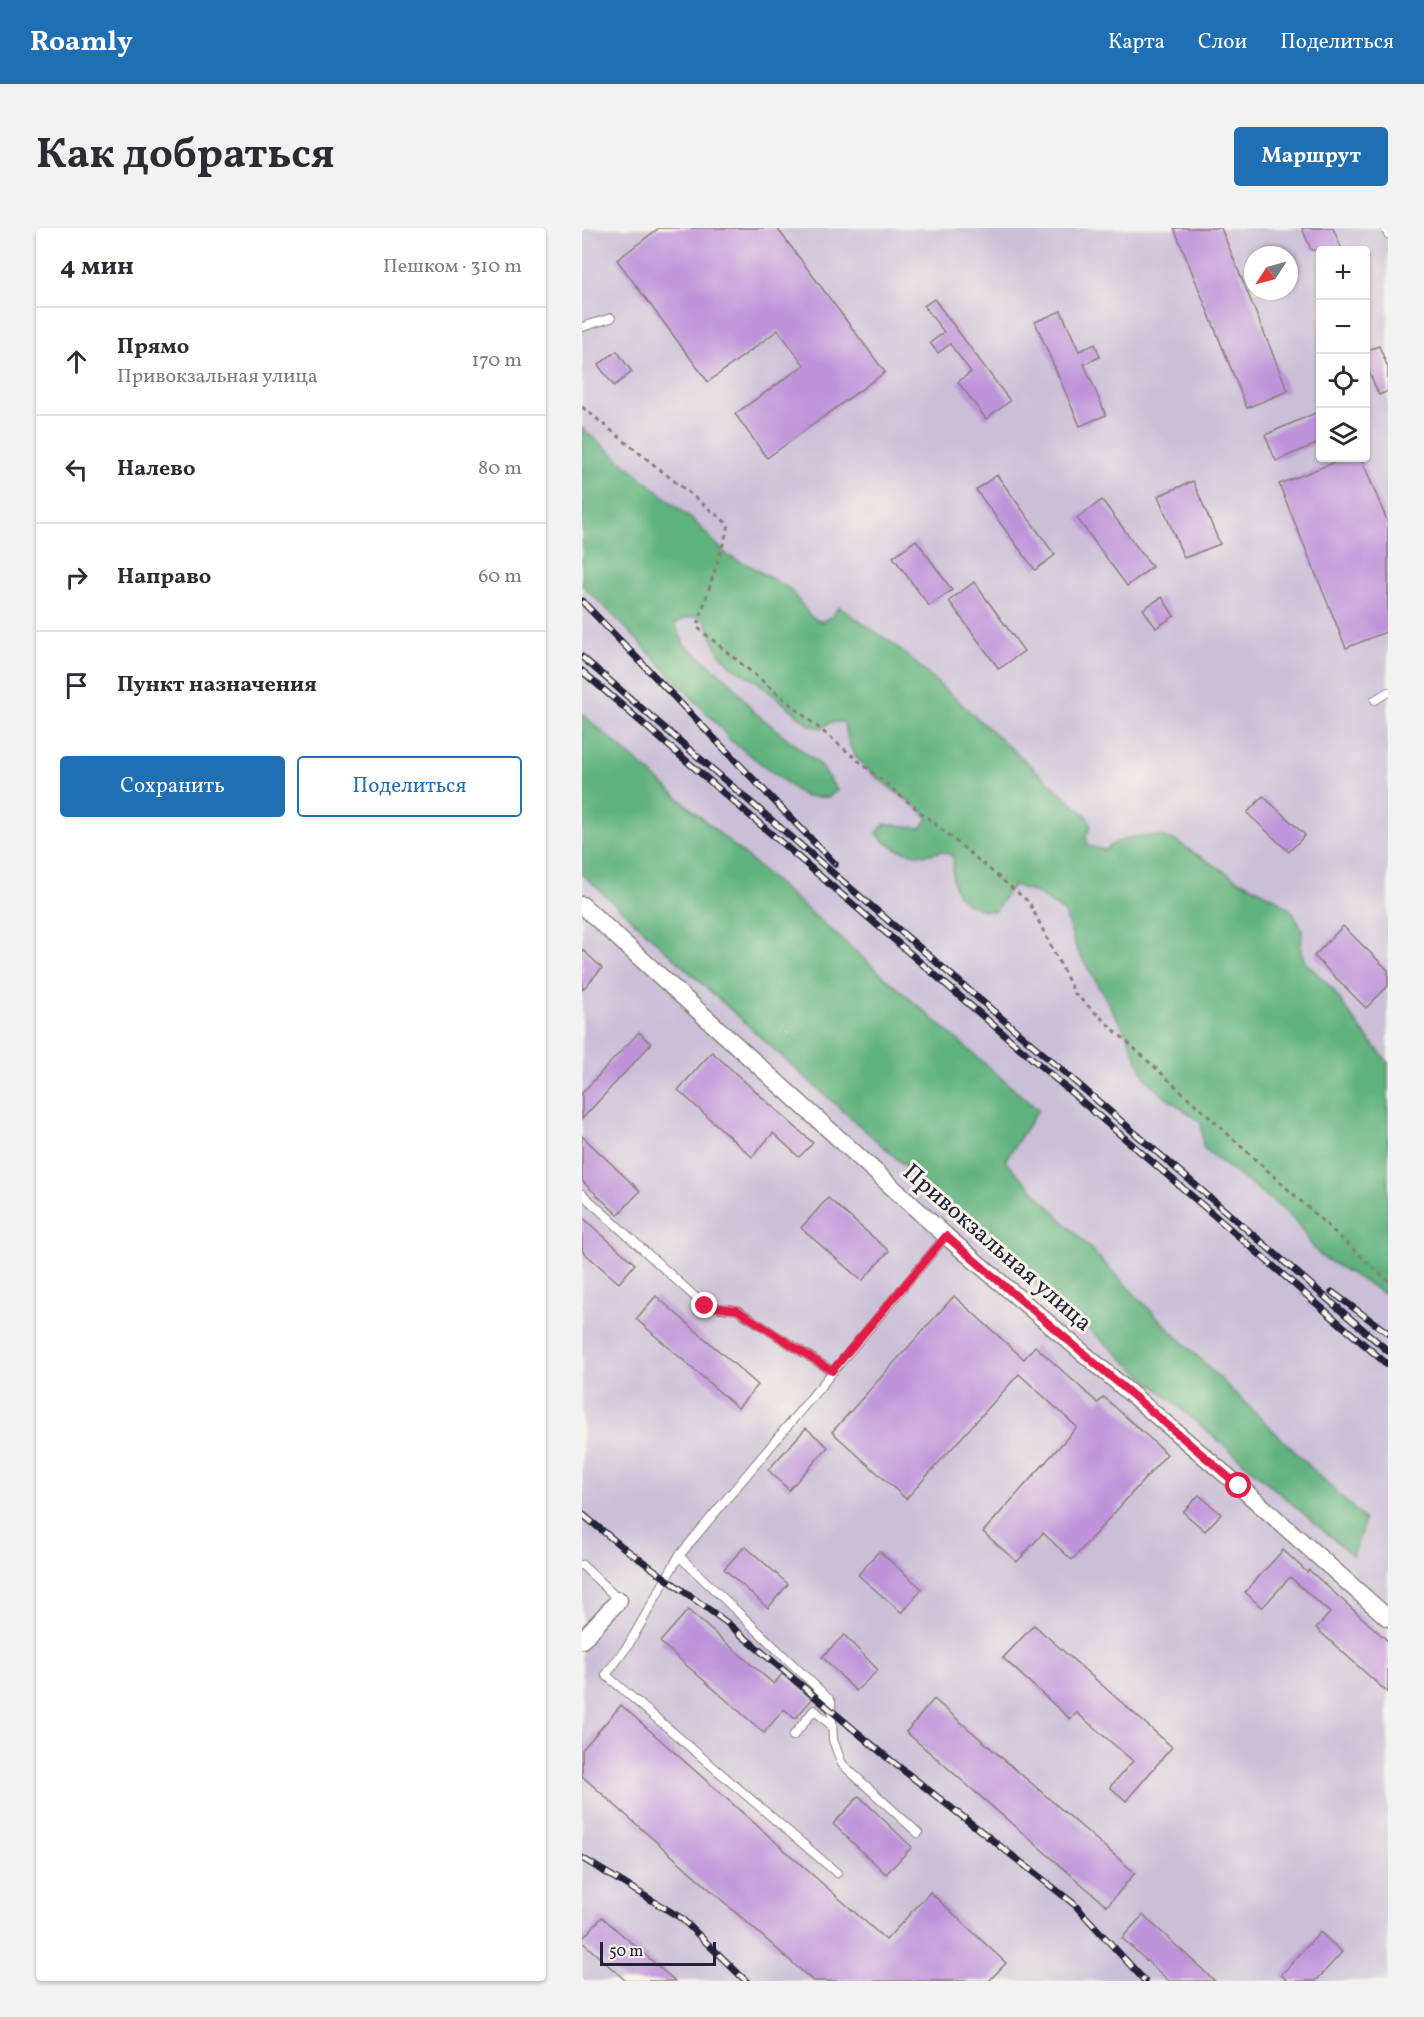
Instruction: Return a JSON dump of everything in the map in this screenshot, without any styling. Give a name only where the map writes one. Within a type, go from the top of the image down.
[{"type":"street","name":"Привокзальная улица","points":[[582,905],[946,1236],[1239,1486],[1388,1618]]},
{"type":"street","points":[[582,1640],[619,1600]]},
{"type":"lane","points":[[1385,228],[1388,234]]},
{"type":"lane","points":[[582,327],[611,318]]},
{"type":"lane","points":[[1375,700],[1388,692]]},
{"type":"lane","points":[[582,1194],[705,1306],[737,1310],[832,1371]]},
{"type":"lane","points":[[837,1873],[606,1676],[629,1644],[679,1556],[946,1236]]},
{"type":"lane","points":[[679,1556],[831,1701],[833,1740],[843,1764],[918,1833]]},
{"type":"lane","points":[[582,1565],[619,1600]]},
{"type":"lane","points":[[793,1736],[814,1710],[832,1726]]},
{"type":"path","points":[[582,407],[729,525],[697,627],[1029,902],[1075,994],[1388,1281]]},
{"type":"shaded area","points":[[582,228],[1388,228],[1388,1981],[582,1981]]},
{"type":"green space","points":[[582,428],[695,522],[728,556],[790,589],[810,616],[821,622],[831,617],[839,607],[895,645],[1087,816],[1091,826],[1086,836],[1088,846],[1105,850],[1120,841],[1138,836],[1156,836],[1174,840],[1233,877],[1273,897],[1292,911],[1302,929],[1301,951],[1305,962],[1330,986],[1362,1031],[1388,1062],[1388,1296],[1322,1257],[1291,1217],[1203,1147],[1201,1122],[1161,1094],[1145,1077],[1127,1035],[1076,948],[1065,913],[1036,893],[1014,885],[995,911],[974,907],[962,899],[955,887],[953,856],[942,851],[925,854],[906,852],[890,845],[877,833],[885,824],[921,828],[928,819],[921,810],[861,763],[849,744],[843,722],[831,722],[822,728],[811,726],[755,680],[735,669],[719,653],[705,621],[695,616],[675,624],[684,644],[731,683],[753,711],[818,763],[837,790],[829,797],[805,797],[730,740],[620,622],[582,585]]},
{"type":"green space","points":[[582,714],[1038,1110],[1005,1161],[1156,1316],[1365,1520],[1353,1556],[1086,1327],[769,1045],[582,874]]},
{"type":"building","points":[[659,228],[777,228],[885,372],[767,458],[735,414],[804,365],[778,330],[708,382],[617,260]]},
{"type":"building","points":[[1174,228],[1221,228],[1244,284],[1244,300],[1251,300],[1288,391],[1247,408]]},
{"type":"building","points":[[1302,228],[1333,228],[1340,246],[1316,246],[1316,250],[1311,250]]},
{"type":"building","points":[[934,299],[1010,401],[986,419],[958,382],[971,372],[950,344],[938,353],[930,343],[944,332],[924,306]]},
{"type":"building","points":[[1061,311],[1079,351],[1095,344],[1100,357],[1084,364],[1106,415],[1080,426],[1035,322]]},
{"type":"building","points":[[1379,346],[1388,368],[1388,391],[1379,395],[1370,374],[1370,349]]},
{"type":"building","points":[[617,351],[632,372],[614,386],[598,365]]},
{"type":"building","points":[[1316,413],[1316,444],[1276,461],[1265,435]]},
{"type":"building","points":[[1336,462],[1363,462],[1388,523],[1388,631],[1346,648],[1279,484]]},
{"type":"building","points":[[997,475],[1055,555],[1035,570],[976,490]]},
{"type":"building","points":[[1193,481],[1220,544],[1184,558],[1158,496]]},
{"type":"building","points":[[1102,500],[1152,567],[1127,586],[1077,518]]},
{"type":"building","points":[[916,540],[952,590],[929,606],[893,557]]},
{"type":"building","points":[[974,582],[1024,651],[999,669],[949,601]]},
{"type":"building","points":[[1162,597],[1174,616],[1156,628],[1143,609]]},
{"type":"building","points":[[1263,796],[1305,835],[1289,852],[1247,813]]},
{"type":"building","points":[[1343,926],[1388,970],[1388,986],[1366,1008],[1314,956]]},
{"type":"building","points":[[582,949],[602,968],[582,990]]},
{"type":"building","points":[[639,1032],[651,1044],[582,1119],[582,1093]]},
{"type":"building","points":[[712,1052],[813,1143],[799,1157],[773,1133],[752,1157],[678,1090]]},
{"type":"building","points":[[582,1136],[640,1191],[618,1215],[582,1181]]},
{"type":"building","points":[[828,1198],[889,1251],[862,1281],[801,1228]]},
{"type":"building","points":[[582,1217],[635,1264],[619,1283],[582,1251]]},
{"type":"building","points":[[656,1296],[758,1385],[738,1408],[636,1319]]},
{"type":"building","points":[[954,1296],[1024,1359],[1035,1346],[1098,1403],[1104,1397],[1167,1454],[1072,1560],[1043,1533],[1017,1562],[983,1532],[1077,1427],[1019,1374],[906,1499],[832,1432]]},
{"type":"building","points":[[806,1428],[828,1447],[789,1490],[768,1470]]},
{"type":"building","points":[[1199,1495],[1221,1514],[1205,1531],[1183,1512]]},
{"type":"building","points":[[745,1546],[788,1584],[768,1608],[724,1569]]},
{"type":"building","points":[[1283,1550],[1307,1572],[1309,1570],[1388,1641],[1388,1693],[1316,1628],[1330,1613],[1290,1577],[1262,1608],[1245,1592]]},
{"type":"building","points":[[879,1551],[922,1589],[902,1613],[858,1575]]},
{"type":"building","points":[[688,1610],[774,1684],[782,1674],[812,1699],[795,1719],[784,1709],[764,1733],[660,1642]]},
{"type":"building","points":[[1034,1625],[1172,1747],[1126,1801],[1110,1787],[1133,1761],[1077,1713],[1070,1719],[1003,1658]]},
{"type":"building","points":[[844,1635],[878,1670],[856,1691],[822,1657]]},
{"type":"building","points":[[934,1699],[1135,1873],[1107,1906],[906,1732]]},
{"type":"building","points":[[621,1705],[886,1940],[930,1892],[1006,1963],[989,1981],[813,1981],[582,1776],[582,1750]]},
{"type":"building","points":[[859,1796],[912,1847],[886,1874],[833,1824]]},
{"type":"building","points":[[1143,1915],[1215,1981],[1169,1981],[1122,1938]]},
{"type":"building","points":[[602,1917],[675,1981],[626,1981],[582,1942],[582,1939]]},
{"type":"building","points":[[1320,1932],[1342,1952],[1316,1981],[1288,1981],[1281,1975]]},
{"type":"railway","points":[[582,601],[835,864]]},
{"type":"railway","points":[[582,657],[1388,1351]]},
{"type":"railway","points":[[582,671],[1388,1365]]},
{"type":"railway","points":[[1332,1292],[1388,1333]]},
{"type":"railway","points":[[582,1514],[620,1545],[726,1622],[889,1759],[1074,1904],[1145,1981]]},
{"type":"railway","points":[[582,1858],[681,1918],[746,1981]]},
{"type":"route","points":[[705,1306],[737,1310],[832,1371],[946,1236],[1239,1486]]}]
